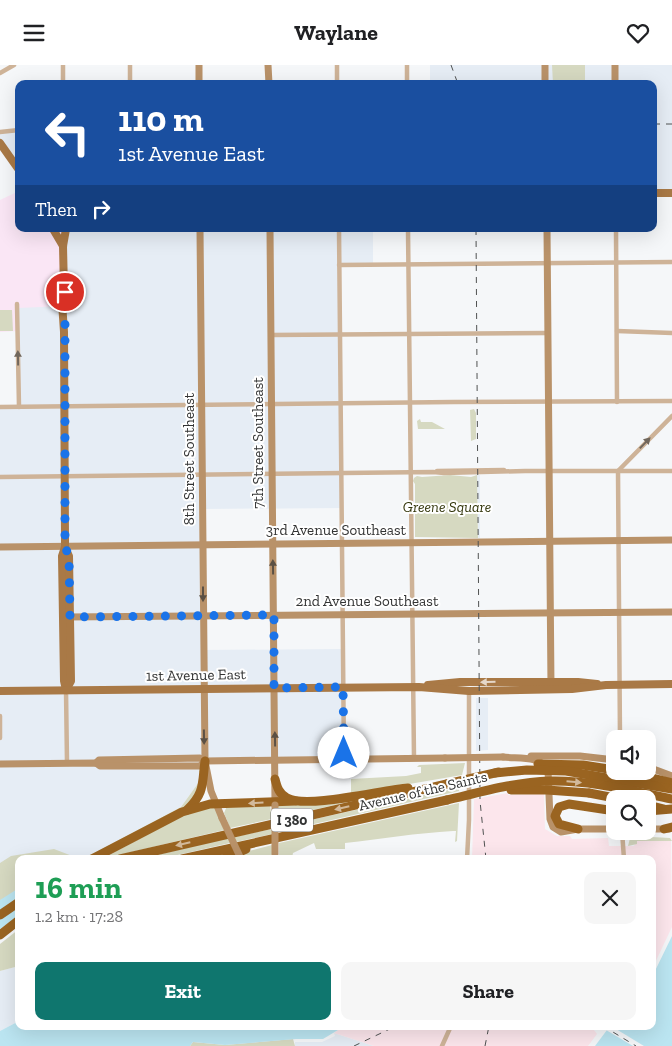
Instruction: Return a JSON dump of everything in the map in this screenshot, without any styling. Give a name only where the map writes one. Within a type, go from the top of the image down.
[{"type":"highway","points":[[182,813],[200,793],[204,779],[204,761]]},
{"type":"highway","points":[[495,773],[521,766],[559,763],[606,768]]},
{"type":"highway","name":"Avenue of the Saints","points":[[495,773],[534,769],[566,771],[672,789]]},
{"type":"highway","name":"I 380","points":[[444,785],[495,773]]},
{"type":"highway","points":[[656,776],[672,783]]},
{"type":"highway","points":[[275,779],[278,790],[289,799],[296,801]]},
{"type":"highway","name":"Avenue of the Saints","points":[[199,855],[490,789],[535,782],[563,781],[603,785],[672,799]]},
{"type":"highway","points":[[100,855],[182,813],[205,805],[274,804],[326,800],[444,785]]},
{"type":"highway","name":"Avenue of the Saints","points":[[135,855],[444,785]]},
{"type":"highway","points":[[552,787],[559,799],[569,804],[606,810]]},
{"type":"highway","points":[[490,789],[570,791],[606,797]]},
{"type":"highway","points":[[569,804],[559,807],[556,812],[556,819],[562,826],[578,829]]},
{"type":"highway","points":[[656,806],[672,809]]},
{"type":"highway","points":[[656,810],[672,809]]},
{"type":"highway","points":[[231,855],[299,832]]},
{"type":"highway","points":[[0,915],[15,905]]},
{"type":"highway","points":[[0,935],[15,924]]},
{"type":"main road","points":[[199,65],[199,80]]},
{"type":"main road","points":[[268,65],[269,80]]},
{"type":"main road","points":[[545,65],[545,80]]},
{"type":"main road","points":[[615,65],[615,80]]},
{"type":"main road","points":[[0,136],[15,157]]},
{"type":"main road","points":[[0,143],[15,164]]},
{"type":"main road","points":[[657,193],[672,193]]},
{"type":"main road","points":[[55,232],[64,244]]},
{"type":"main road","points":[[62,232],[64,244]]},
{"type":"main road","points":[[66,232],[62,302],[64,332],[65,547],[62,556],[66,617],[64,681],[66,690]]},
{"type":"main road","name":"8th Street Southeast","points":[[200,232],[204,761],[209,786],[239,855]]},
{"type":"main road","name":"7th Street Southeast","points":[[270,232],[275,855]]},
{"type":"main road","points":[[547,232],[551,685]]},
{"type":"main road","name":"3rd Avenue Southeast","points":[[0,547],[672,541]]},
{"type":"main road","name":"2nd Avenue Southeast","points":[[66,617],[672,611]]},
{"type":"main road","name":"1st Avenue East","points":[[422,687],[460,682],[551,685],[580,688],[606,685],[672,684]]},
{"type":"main road","name":"1st Avenue East","points":[[0,691],[422,687],[469,691],[551,685]]},
{"type":"main road","points":[[0,764],[96,763],[99,760],[200,758],[204,761],[556,756],[606,759]]},
{"type":"main road","points":[[550,806],[552,763],[556,756]]},
{"type":"main road","points":[[503,757],[533,759],[544,764],[548,770],[550,822],[555,829],[562,832],[578,829],[606,829]]},
{"type":"main road","points":[[656,773],[672,776]]},
{"type":"main road","points":[[656,829],[669,828]]},
{"type":"street","points":[[0,73],[14,65]]},
{"type":"street","points":[[62,65],[63,80]]},
{"type":"street","points":[[130,65],[130,80]]},
{"type":"street","points":[[338,65],[338,80]]},
{"type":"street","points":[[407,65],[407,80]]},
{"type":"street","points":[[0,132],[15,130]]},
{"type":"street","points":[[339,232],[344,759]]},
{"type":"street","points":[[408,232],[414,758]]},
{"type":"street","points":[[616,232],[617,402]]},
{"type":"street","points":[[339,265],[616,261],[672,262]]},
{"type":"street","points":[[17,304],[19,407]]},
{"type":"street","points":[[617,331],[672,333]]},
{"type":"street","points":[[271,335],[548,333]]},
{"type":"street","points":[[0,407],[672,401]]},
{"type":"street","points":[[620,730],[618,471],[672,416]]},
{"type":"street","points":[[0,477],[272,473],[672,471]]},
{"type":"street","points":[[66,690],[67,763]]},
{"type":"street","points":[[467,855],[470,813],[469,691]]},
{"type":"street","points":[[0,716],[0,738]]},
{"type":"street","points":[[623,840],[624,855]]},
{"type":"street","points":[[442,1046],[449,1030]]},
{"type":"shaded area","points":[[430,65],[672,65],[672,194],[657,194],[657,80],[430,80]]},
{"type":"shaded area","points":[[15,131],[15,162],[0,141],[0,132]]},
{"type":"shaded area","points":[[15,193],[15,232],[64,232],[64,306],[18,308],[18,331],[0,332],[0,200]]},
{"type":"shaded area","points":[[62,232],[373,232],[373,265],[340,265],[342,508],[204,509],[203,650],[343,649],[344,759],[205,761],[204,769],[199,770],[199,782],[181,807],[94,853],[89,855],[15,855],[15,868],[0,900],[0,407],[19,407],[17,308]]},
{"type":"shaded area","points":[[477,475],[480,475],[480,538],[478,538]]},
{"type":"shaded area","points":[[476,698],[488,698],[488,750],[476,751]]},
{"type":"shaded area","points":[[508,793],[508,795],[544,794],[545,829],[557,836],[570,836],[572,839],[606,838],[609,846],[634,846],[637,841],[671,840],[672,927],[656,961],[656,855],[472,855],[474,799]]},
{"type":"shaded area","points":[[15,967],[15,1023],[0,1031],[0,971]]},
{"type":"shaded area","points":[[338,1030],[594,1030],[597,1034],[588,1046],[374,1046],[334,1033]]},
{"type":"shaded area","points":[[334,1033],[374,1046],[295,1046],[295,1042],[322,1042],[335,1036]]},
{"type":"green space","points":[[552,65],[585,65],[585,80],[553,80]]},
{"type":"green space","points":[[0,310],[12,310],[13,331],[0,331]]},
{"type":"green space","points":[[474,409],[476,413],[476,439],[471,441],[470,410]]},
{"type":"green space","points":[[420,419],[421,422],[432,422],[445,429],[418,429],[417,421]]},
{"type":"green space","name":"Greene Square","points":[[450,475],[471,477],[477,475],[478,538],[415,537],[414,478],[417,476]]},
{"type":"green space","points":[[465,763],[462,775],[351,794],[351,779],[406,776],[421,773],[421,767],[417,767],[419,765]]},
{"type":"green space","points":[[199,770],[200,771],[199,789],[186,807],[96,855],[89,855],[181,807],[199,782]]},
{"type":"green space","points":[[459,787],[459,791],[279,832],[279,827]]},
{"type":"green space","points":[[360,799],[279,818],[278,805]]},
{"type":"green space","points":[[459,803],[457,841],[455,842],[456,831],[426,833],[345,843],[345,849],[316,849],[314,843],[293,853],[293,855],[279,855],[279,843]]},
{"type":"green space","points":[[270,805],[272,819],[230,828],[224,813],[227,806]]},
{"type":"green space","points":[[214,806],[224,830],[119,855],[109,855],[191,811]]},
{"type":"green space","points":[[272,829],[272,834],[236,842],[234,837]]},
{"type":"green space","points":[[656,837],[670,838],[672,841],[637,841],[637,844],[628,846],[630,840],[656,840]]},
{"type":"green space","points":[[228,838],[230,843],[178,855],[157,855]]},
{"type":"green space","points":[[272,845],[272,855],[242,855],[241,853]]},
{"type":"green space","points":[[54,849],[70,855],[17,855]]},
{"type":"green space","points":[[15,855],[15,897],[0,906],[0,863]]},
{"type":"green space","points":[[15,932],[15,967],[0,971],[0,944]]},
{"type":"green space","points":[[293,1039],[295,1046],[190,1046],[193,1042],[225,1045]]},
{"type":"water","points":[[15,891],[15,919],[0,929],[0,900]]},
{"type":"water","points":[[672,936],[672,1046],[595,1046],[607,1030],[656,1030],[656,969]]},
{"type":"water","points":[[15,1023],[15,1030],[338,1030],[323,1039],[296,1039],[225,1045],[193,1042],[190,1046],[0,1046],[0,1031]]},
{"type":"pier","points":[[606,1030],[618,1030],[644,1046],[633,1046]]},
{"type":"railway","points":[[451,65],[457,80]]},
{"type":"railway","points":[[657,124],[672,124]]},
{"type":"railway","points":[[476,232],[480,801],[486,855]]},
{"type":"railway","points":[[354,1046],[388,1030]]},
{"type":"railway","points":[[485,1046],[488,1030]]},
{"type":"railway","points":[[610,1030],[636,1046]]},
{"type":"route","points":[[65,292],[65,547],[69,556],[70,617],[274,615],[274,688],[343,687],[344,753]]}]
